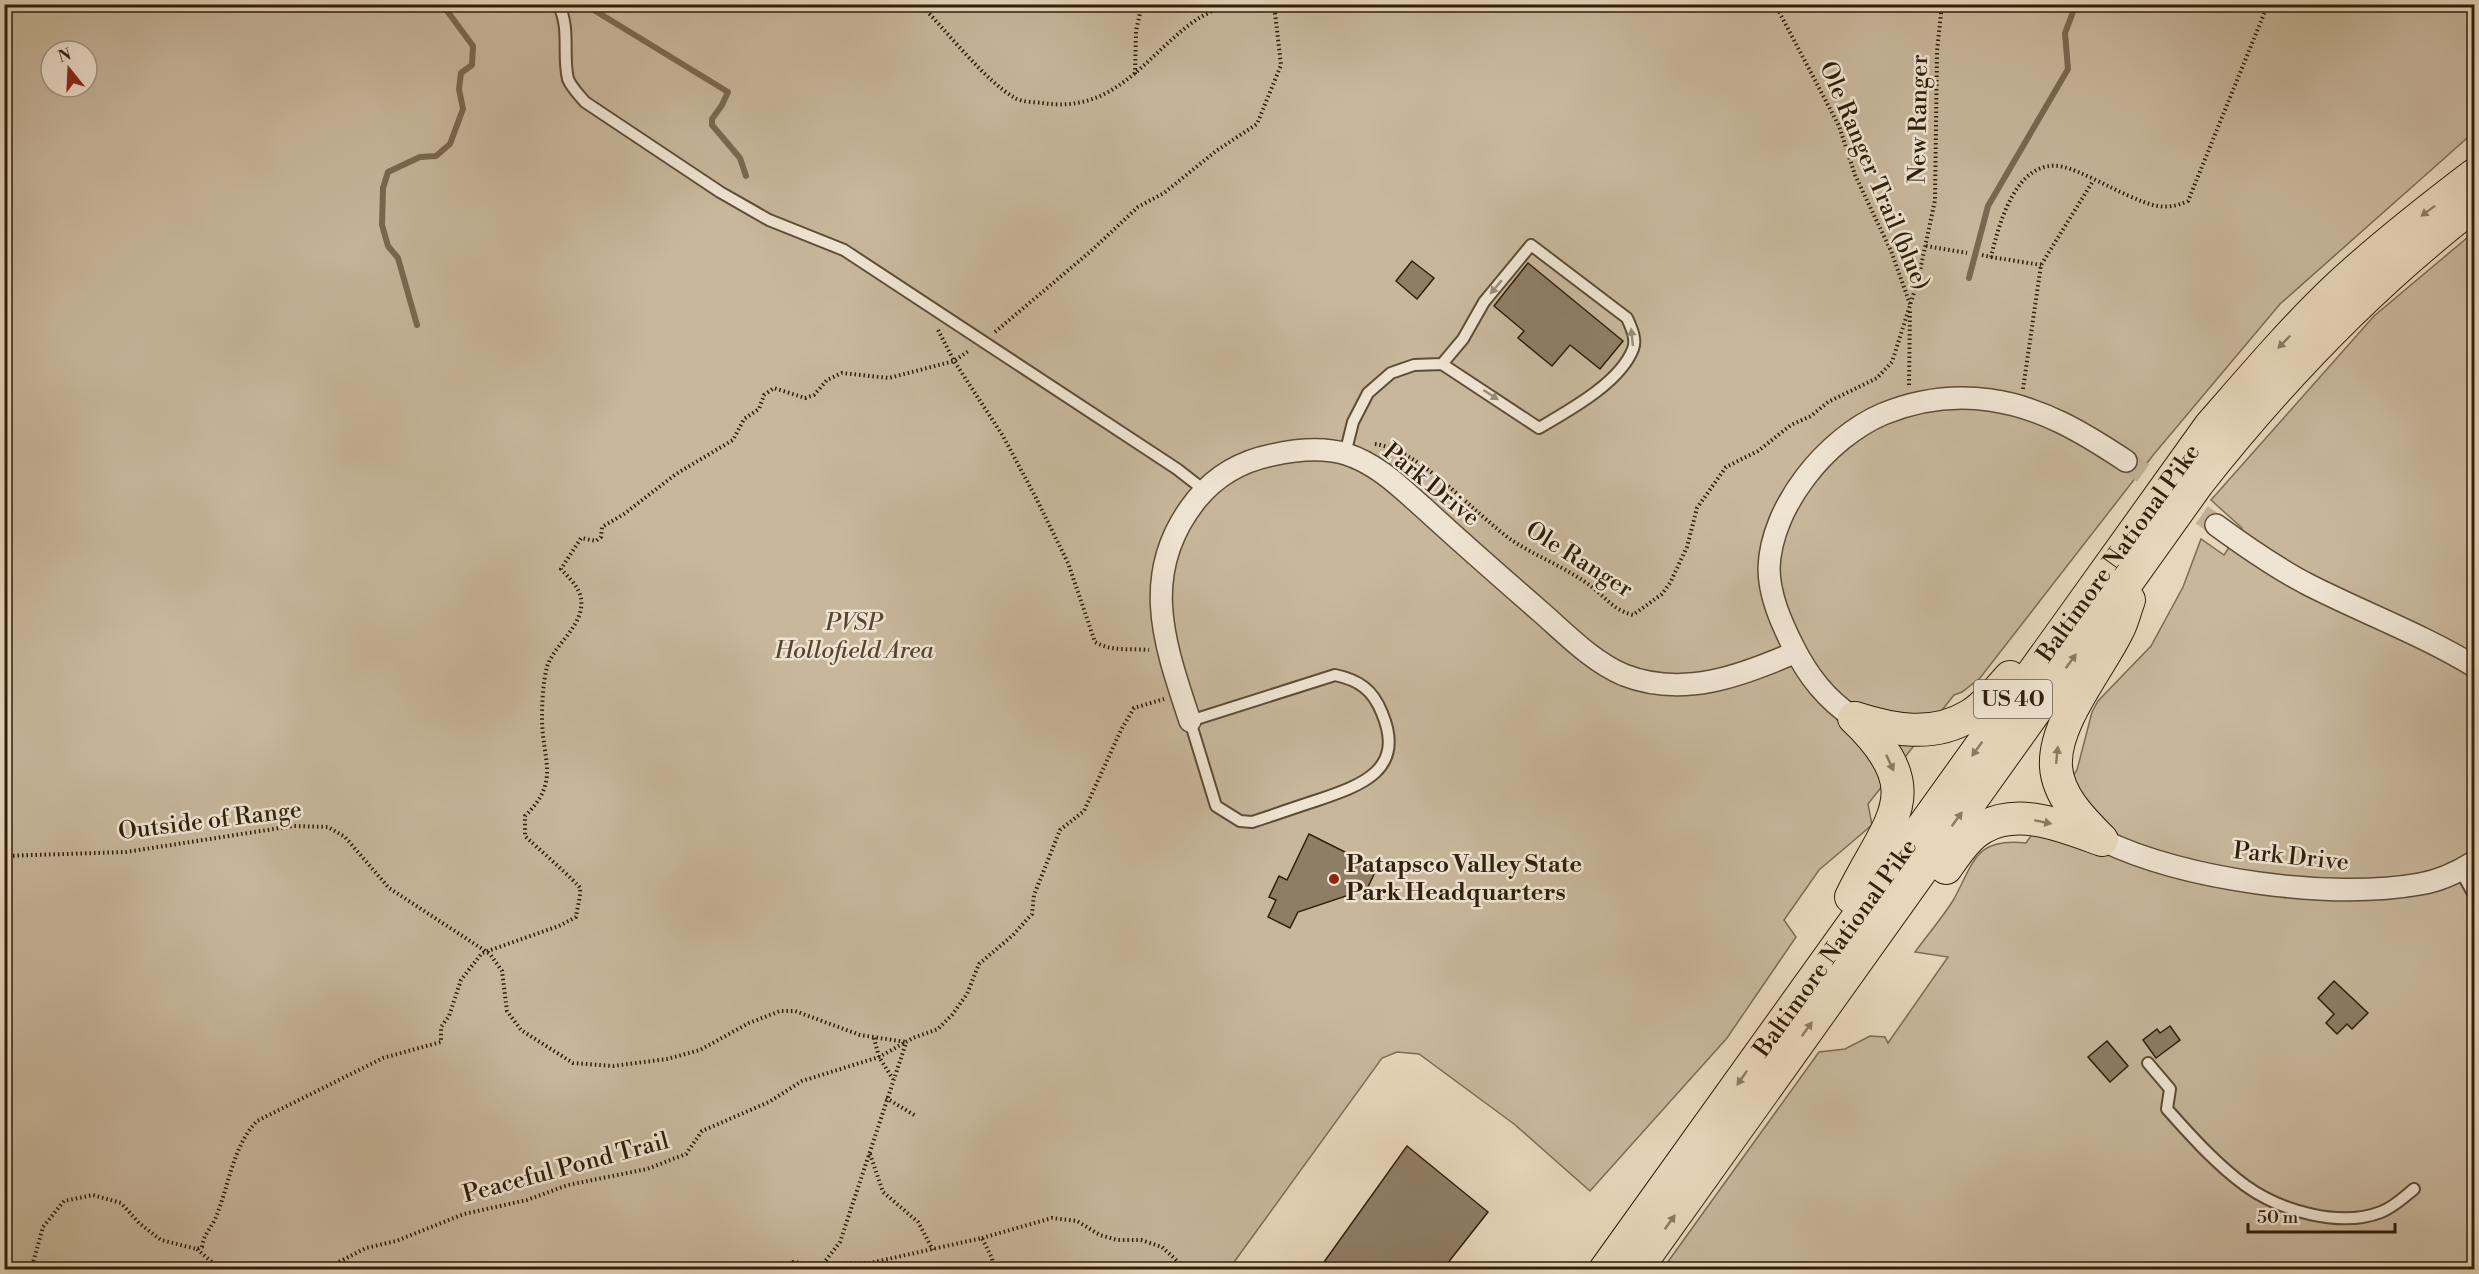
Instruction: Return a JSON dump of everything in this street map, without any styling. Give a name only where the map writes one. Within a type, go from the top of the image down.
[{"type":"main road","name":"Baltimore National Pike","points":[[1605,1269],[2210,426],[2266,361],[2340,285],[2417,219],[2475,176]]},
{"type":"main road","name":"Baltimore National Pike","points":[[1636,1269],[2198,483],[2280,384],[2356,305],[2399,266],[2475,205]]},
{"type":"main road","points":[[2102,840],[2077,815],[2062,789],[2056,767],[2058,742],[2073,709],[2119,629],[2140,564]]},
{"type":"main road","points":[[1854,718],[1883,727],[1907,731],[1936,729],[1969,717],[2078,608]]},
{"type":"main road","points":[[1806,988],[1864,870],[1886,835],[1898,796],[1891,761],[1878,741],[1854,718]]},
{"type":"main road","points":[[1844,978],[1905,922],[1962,845],[1982,827],[2000,820],[2019,818],[2070,829],[2102,840]]},
{"type":"street","points":[[1854,718],[1822,692],[1796,652],[1776,607],[1769,569],[1771,547],[1787,503],[1802,480],[1843,441],[1881,415],[1909,405],[1940,399],[1968,398],[2019,406],[2075,429],[2126,461]]},
{"type":"street","name":"Park Drive","points":[[1190,721],[1168,651],[1160,599],[1167,552],[1189,508],[1204,490],[1223,475],[1263,457],[1306,450],[1347,447],[1385,474],[1582,648],[1623,674],[1664,684],[1705,683],[1747,673],[1796,652]]},
{"type":"street","points":[[2216,525],[2251,550],[2309,585],[2426,639],[2475,666]]},
{"type":"street","name":"Park Drive","points":[[2102,840],[2130,854],[2167,864],[2279,885],[2321,889],[2367,891],[2422,884],[2467,866]]},
{"type":"lane","points":[[558,4],[566,18],[565,51],[569,82],[585,102],[720,192],[769,220],[844,250],[1177,469],[1204,490]]},
{"type":"lane","points":[[1347,447],[1353,422],[1368,393],[1391,373],[1414,365],[1442,363],[1539,428],[1575,407],[1617,373],[1633,348],[1633,331],[1627,318],[1531,245],[1484,302],[1463,339],[1442,363]]},
{"type":"lane","name":"Park Drive","points":[[1335,675],[1349,678],[1366,686],[1377,700],[1386,722],[1389,739],[1387,756],[1377,772],[1360,785],[1252,822],[1240,821],[1216,806],[1190,721],[1335,675]]},
{"type":"lane","points":[[2467,866],[2475,895]]},
{"type":"lane","points":[[2148,1063],[2170,1089],[2167,1109],[2182,1126],[2246,1186],[2269,1198],[2329,1218],[2358,1218],[2394,1205],[2414,1189]]},
{"type":"path","points":[[920,4],[977,65],[1016,99],[1067,105],[1089,102],[1135,74],[1194,21],[1225,4]]},
{"type":"path","points":[[1135,74],[1136,31],[1143,4]]},
{"type":"path","points":[[198,1249],[216,1218],[246,1132],[268,1115],[383,1058],[441,1042],[441,1027],[448,1016],[461,980],[486,951],[559,926],[576,917],[580,888],[574,879],[561,871],[525,836],[525,816],[536,805],[547,783],[549,763],[542,718],[548,666],[581,609],[580,591],[561,568],[581,538],[596,541],[601,537],[602,527],[624,514],[676,474],[733,440],[744,419],[759,409],[764,395],[774,388],[805,398],[814,395],[827,380],[842,373],[889,378],[954,361],[1026,308],[1138,207],[1164,193],[1216,151],[1257,124],[1281,64],[1274,4]]},
{"type":"path","name":"Ole Ranger Trail (blue)","points":[[1774,4],[1839,126],[1855,175],[1891,251],[1910,304],[1909,405]]},
{"type":"path","name":"New Ranger","points":[[1910,304],[1926,246],[1935,200],[1937,51],[1942,4]]},
{"type":"path","points":[[1991,257],[2000,221],[2023,180],[2043,168],[2064,167],[2155,208],[2174,207],[2188,201],[2268,4]]},
{"type":"path","points":[[2019,406],[2041,265],[2093,181]]},
{"type":"path","points":[[1926,246],[1967,253]]},
{"type":"path","points":[[1982,255],[2041,265]]},
{"type":"path","points":[[920,300],[954,361],[1003,436],[1068,562],[1095,642],[1103,647],[1119,649],[1168,651]]},
{"type":"path","name":"Ole Ranger","points":[[1347,447],[1383,445],[1419,463],[1515,542],[1588,583],[1617,611],[1633,615],[1662,594],[1670,583],[1687,547],[1697,508],[1726,467],[1758,451],[1791,425],[1811,416],[1828,402],[1877,378],[1892,362],[1910,304]]},
{"type":"path","name":"Peaceful Pond Trail","points":[[323,1269],[366,1248],[396,1241],[464,1214],[527,1200],[568,1185],[647,1169],[686,1154],[702,1131],[769,1102],[802,1081],[879,1057],[938,1029],[952,1016],[967,994],[978,964],[1013,935],[1032,914],[1034,895],[1059,830],[1084,811],[1121,730],[1134,708],[1181,693]]},
{"type":"path","name":"Outside of Range","points":[[4,856],[126,852],[293,826],[328,827],[345,837],[389,888],[486,951],[502,971],[507,1011],[521,1030],[573,1063],[613,1066],[667,1059],[700,1050],[749,1023],[780,1011],[795,1011],[860,1035],[907,1042]]},
{"type":"path","points":[[874,1038],[879,1057],[893,1079]]},
{"type":"path","points":[[823,1263],[840,1242],[886,1098],[907,1042]]},
{"type":"path","points":[[886,1098],[916,1116]]},
{"type":"path","points":[[870,1154],[882,1192],[918,1222],[933,1250]]},
{"type":"path","points":[[31,1269],[44,1227],[64,1201],[93,1195],[120,1203],[139,1223],[161,1240],[198,1249],[221,1269]]},
{"type":"path","points":[[776,1269],[793,1262],[870,1263],[982,1238],[1052,1218],[1077,1221],[1100,1235],[1117,1240],[1141,1240],[1162,1247],[1187,1269]]},
{"type":"path","points":[[982,1238],[992,1258],[994,1269]]},
{"type":"green space","name":"PVSP Hollofield Area","points":[[5,5],[2474,5],[2474,132],[2280,304],[2154,454],[1980,678],[1962,692],[1954,695],[1868,804],[1872,825],[1819,870],[1784,920],[1796,937],[1727,1038],[1590,1191],[1514,1124],[1419,1054],[1397,1052],[1382,1058],[1229,1269],[5,1270]]},
{"type":"green space","points":[[2474,232],[2474,1269],[1662,1270],[1819,1052],[1845,1049],[1870,1036],[1885,1037],[1888,1043],[1948,957],[1915,952],[1950,906],[1973,863],[1986,848],[1996,844],[2026,843],[2077,770],[2092,712],[2098,701],[2151,646],[2183,587],[2201,539],[2224,555],[2242,528],[2211,500],[2374,316]]},
{"type":"building","points":[[1412,261],[1434,278],[1417,299],[1396,281]]},
{"type":"building","points":[[1528,263],[1623,341],[1600,369],[1570,345],[1552,366],[1518,338],[1524,331],[1494,306]]},
{"type":"building","name":"Patapsco Valley State Park Headquarters","points":[[1309,834],[1377,868],[1367,889],[1298,912],[1290,928],[1268,917],[1276,900],[1269,897],[1279,876],[1287,880]]},
{"type":"building","points":[[2334,981],[2368,1013],[2352,1029],[2347,1024],[2337,1034],[2326,1023],[2334,1014],[2318,998]]},
{"type":"building","points":[[2170,1026],[2180,1040],[2156,1058],[2143,1040],[2157,1029],[2160,1033]]},
{"type":"building","points":[[2107,1041],[2128,1066],[2110,1082],[2088,1057]]},
{"type":"building","points":[[1407,1146],[1488,1212],[1443,1269],[1319,1269]]},
{"type":"waterway","points":[[417,325],[398,258],[388,246],[382,225],[383,188],[388,172],[420,157],[436,156],[450,144],[463,109],[459,89],[461,73],[472,65],[473,46],[442,4]]},
{"type":"waterway","points":[[584,4],[728,92],[712,119],[712,125],[740,158],[746,176]]},
{"type":"waterway","points":[[1969,278],[1988,206],[2068,69],[2065,33],[2076,4]]},
{"type":"tunnel","points":[[2126,461],[2216,525]]},
{"type":"place","name":"Patapsco Valley State Park Headquarters","points":[[1334,879]]}]
